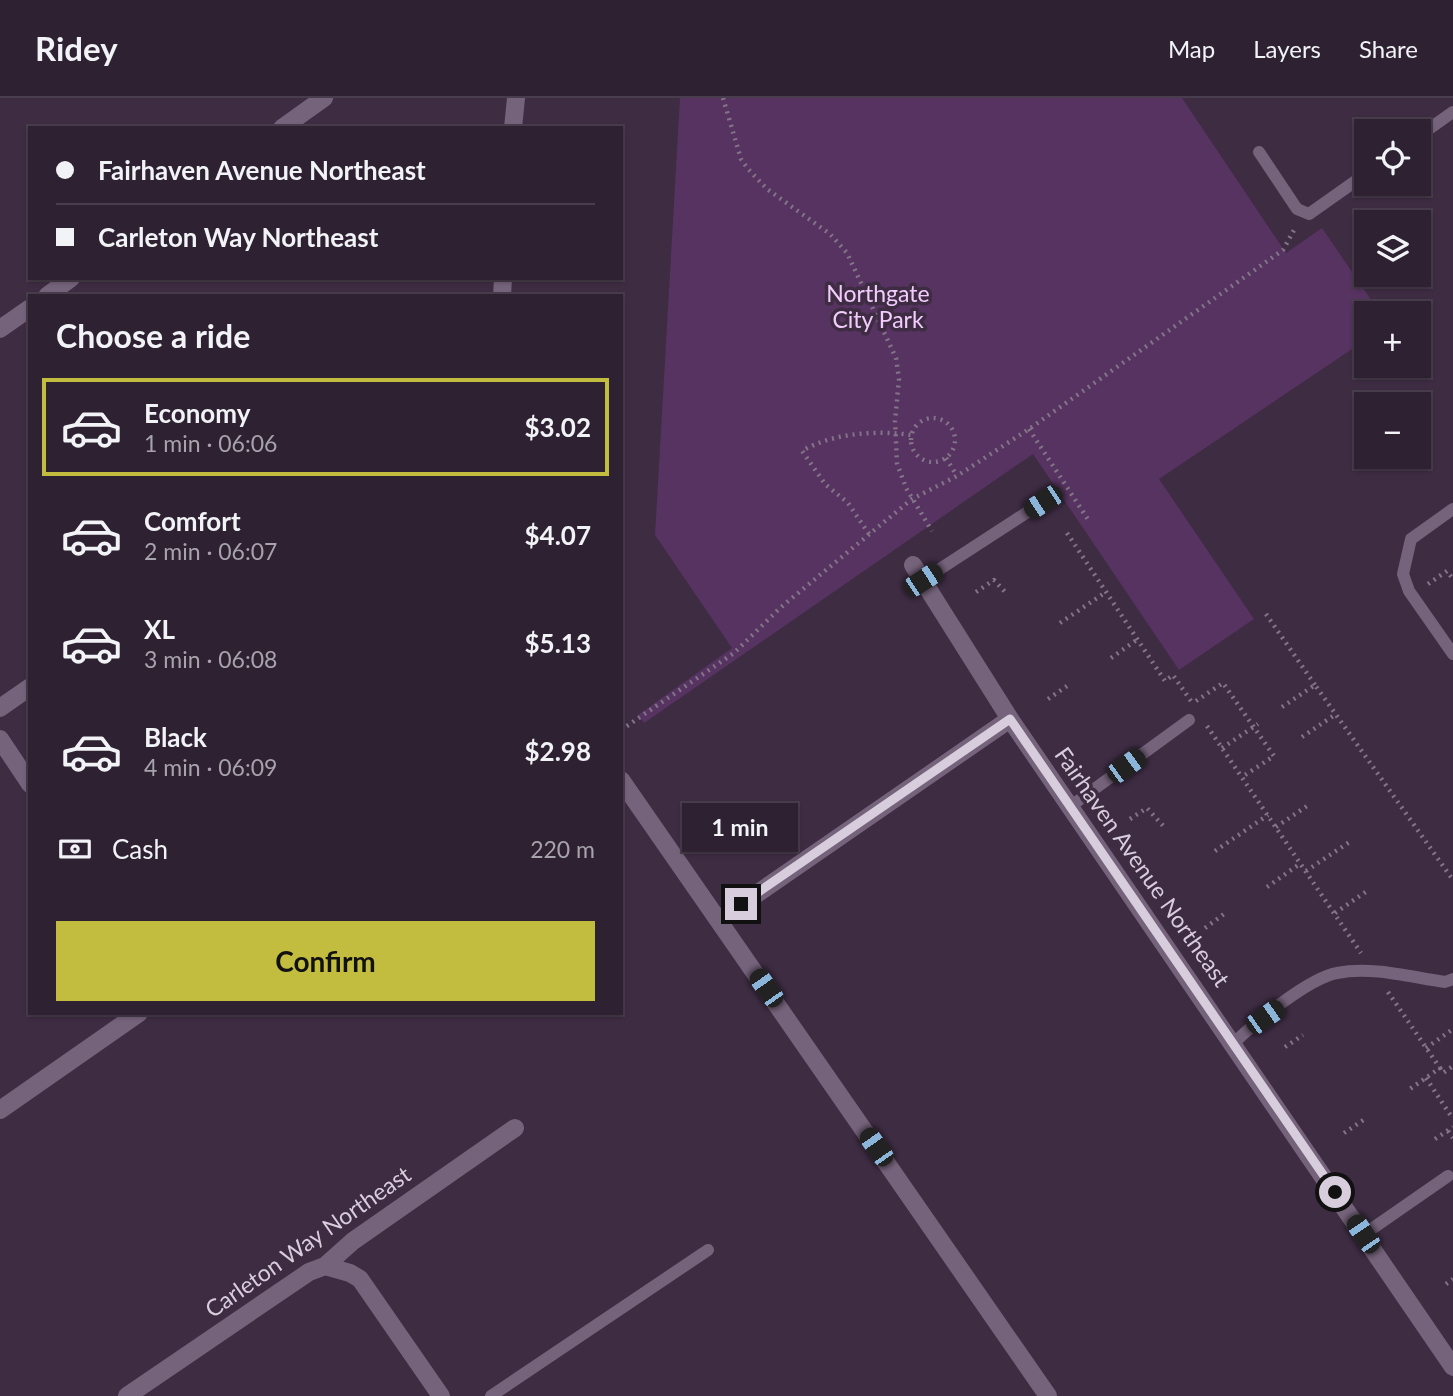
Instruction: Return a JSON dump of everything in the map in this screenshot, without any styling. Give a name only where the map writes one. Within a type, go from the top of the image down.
[{"type":"street","points":[[285,126],[324,98]]},
{"type":"street","points":[[513,126],[516,98]]},
{"type":"street","points":[[50,294],[68,280]]},
{"type":"street","points":[[0,329],[28,309]]},
{"type":"street","name":"Fairhaven Avenue Northeast","points":[[918,573],[1010,719],[1453,1367]]},
{"type":"street","points":[[0,708],[28,688]]},
{"type":"street","points":[[719,920],[1010,719]]},
{"type":"street","points":[[0,739],[28,781]]},
{"type":"street","points":[[623,783],[1048,1396]]},
{"type":"street","points":[[0,1110],[136,1015]]},
{"type":"street","name":"Carleton Way Northeast","points":[[127,1396],[309,1272],[325,1266],[353,1241],[515,1128]]},
{"type":"street","points":[[325,1266],[350,1273],[360,1279],[441,1396]]},
{"type":"lane","points":[[1431,128],[1453,112]]},
{"type":"lane","points":[[1259,152],[1303,214],[1309,214],[1354,182]]},
{"type":"lane","points":[[918,573],[1043,502]]},
{"type":"lane","points":[[1453,509],[1411,539],[1403,574],[1409,591],[1453,654]]},
{"type":"lane","points":[[1071,806],[1195,717]]},
{"type":"lane","points":[[1234,1043],[1253,1025],[1333,973],[1357,970],[1445,982],[1453,979]]},
{"type":"lane","points":[[1363,1234],[1448,1176]]},
{"type":"lane","points":[[492,1396],[708,1250]]},
{"type":"path","points":[[723,98],[741,159],[748,169],[767,188],[830,234],[848,253],[896,358],[899,379],[895,435],[897,463],[912,499],[932,531]]},
{"type":"path","points":[[623,729],[734,653],[780,608],[912,499],[957,476],[1028,429],[1283,250],[1303,214]]},
{"type":"path","points":[[935,417],[948,422],[956,442],[946,458],[936,462],[923,460],[913,450],[911,435],[922,420],[935,417]]},
{"type":"path","points":[[1028,429],[1089,521]]},
{"type":"path","points":[[869,534],[848,503],[825,484],[802,451],[836,436],[911,435]]},
{"type":"path","points":[[946,458],[957,476]]},
{"type":"path","points":[[1067,533],[1165,681],[1173,675],[1192,704],[1223,683],[1255,725],[1276,755],[1242,777]]},
{"type":"path","points":[[1427,585],[1447,571],[1453,579]]},
{"type":"path","points":[[976,593],[994,580],[1007,594]]},
{"type":"path","points":[[1060,623],[1106,592]]},
{"type":"path","points":[[1266,614],[1453,880]]},
{"type":"path","points":[[1111,658],[1138,639]]},
{"type":"path","points":[[1048,699],[1070,684]]},
{"type":"path","points":[[1282,707],[1315,685]]},
{"type":"path","points":[[1302,737],[1336,714]]},
{"type":"path","points":[[1195,717],[1222,748],[1443,1073],[1453,1066]]},
{"type":"path","points":[[1222,748],[1255,725]]},
{"type":"path","points":[[1276,827],[1307,806]]},
{"type":"path","points":[[1130,819],[1147,808],[1166,829]]},
{"type":"path","points":[[1215,851],[1268,815]]},
{"type":"path","points":[[1306,871],[1352,841]]},
{"type":"path","points":[[1267,887],[1301,863]]},
{"type":"path","points":[[1335,913],[1367,891]]},
{"type":"path","points":[[1205,928],[1224,914]]},
{"type":"path","points":[[1426,1048],[1452,1032]]},
{"type":"path","points":[[1285,1047],[1303,1035]]},
{"type":"path","points":[[1407,1091],[1440,1068]]},
{"type":"path","points":[[1426,1078],[1453,1119]]},
{"type":"path","points":[[1344,1133],[1364,1119]]},
{"type":"path","points":[[1435,1139],[1451,1129],[1453,1138]]},
{"type":"path","points":[[1446,1284],[1453,1279]]},
{"type":"green space","name":"Northgate City Park","points":[[680,98],[1182,98],[1286,253],[1322,228],[1354,275],[1354,287],[1362,287],[1372,301],[1354,301],[1354,348],[1159,479],[1254,619],[1179,670],[1033,454],[644,723],[638,715],[732,648],[655,535]]},
{"type":"route","points":[[741,904],[1010,719],[1335,1192]]}]
